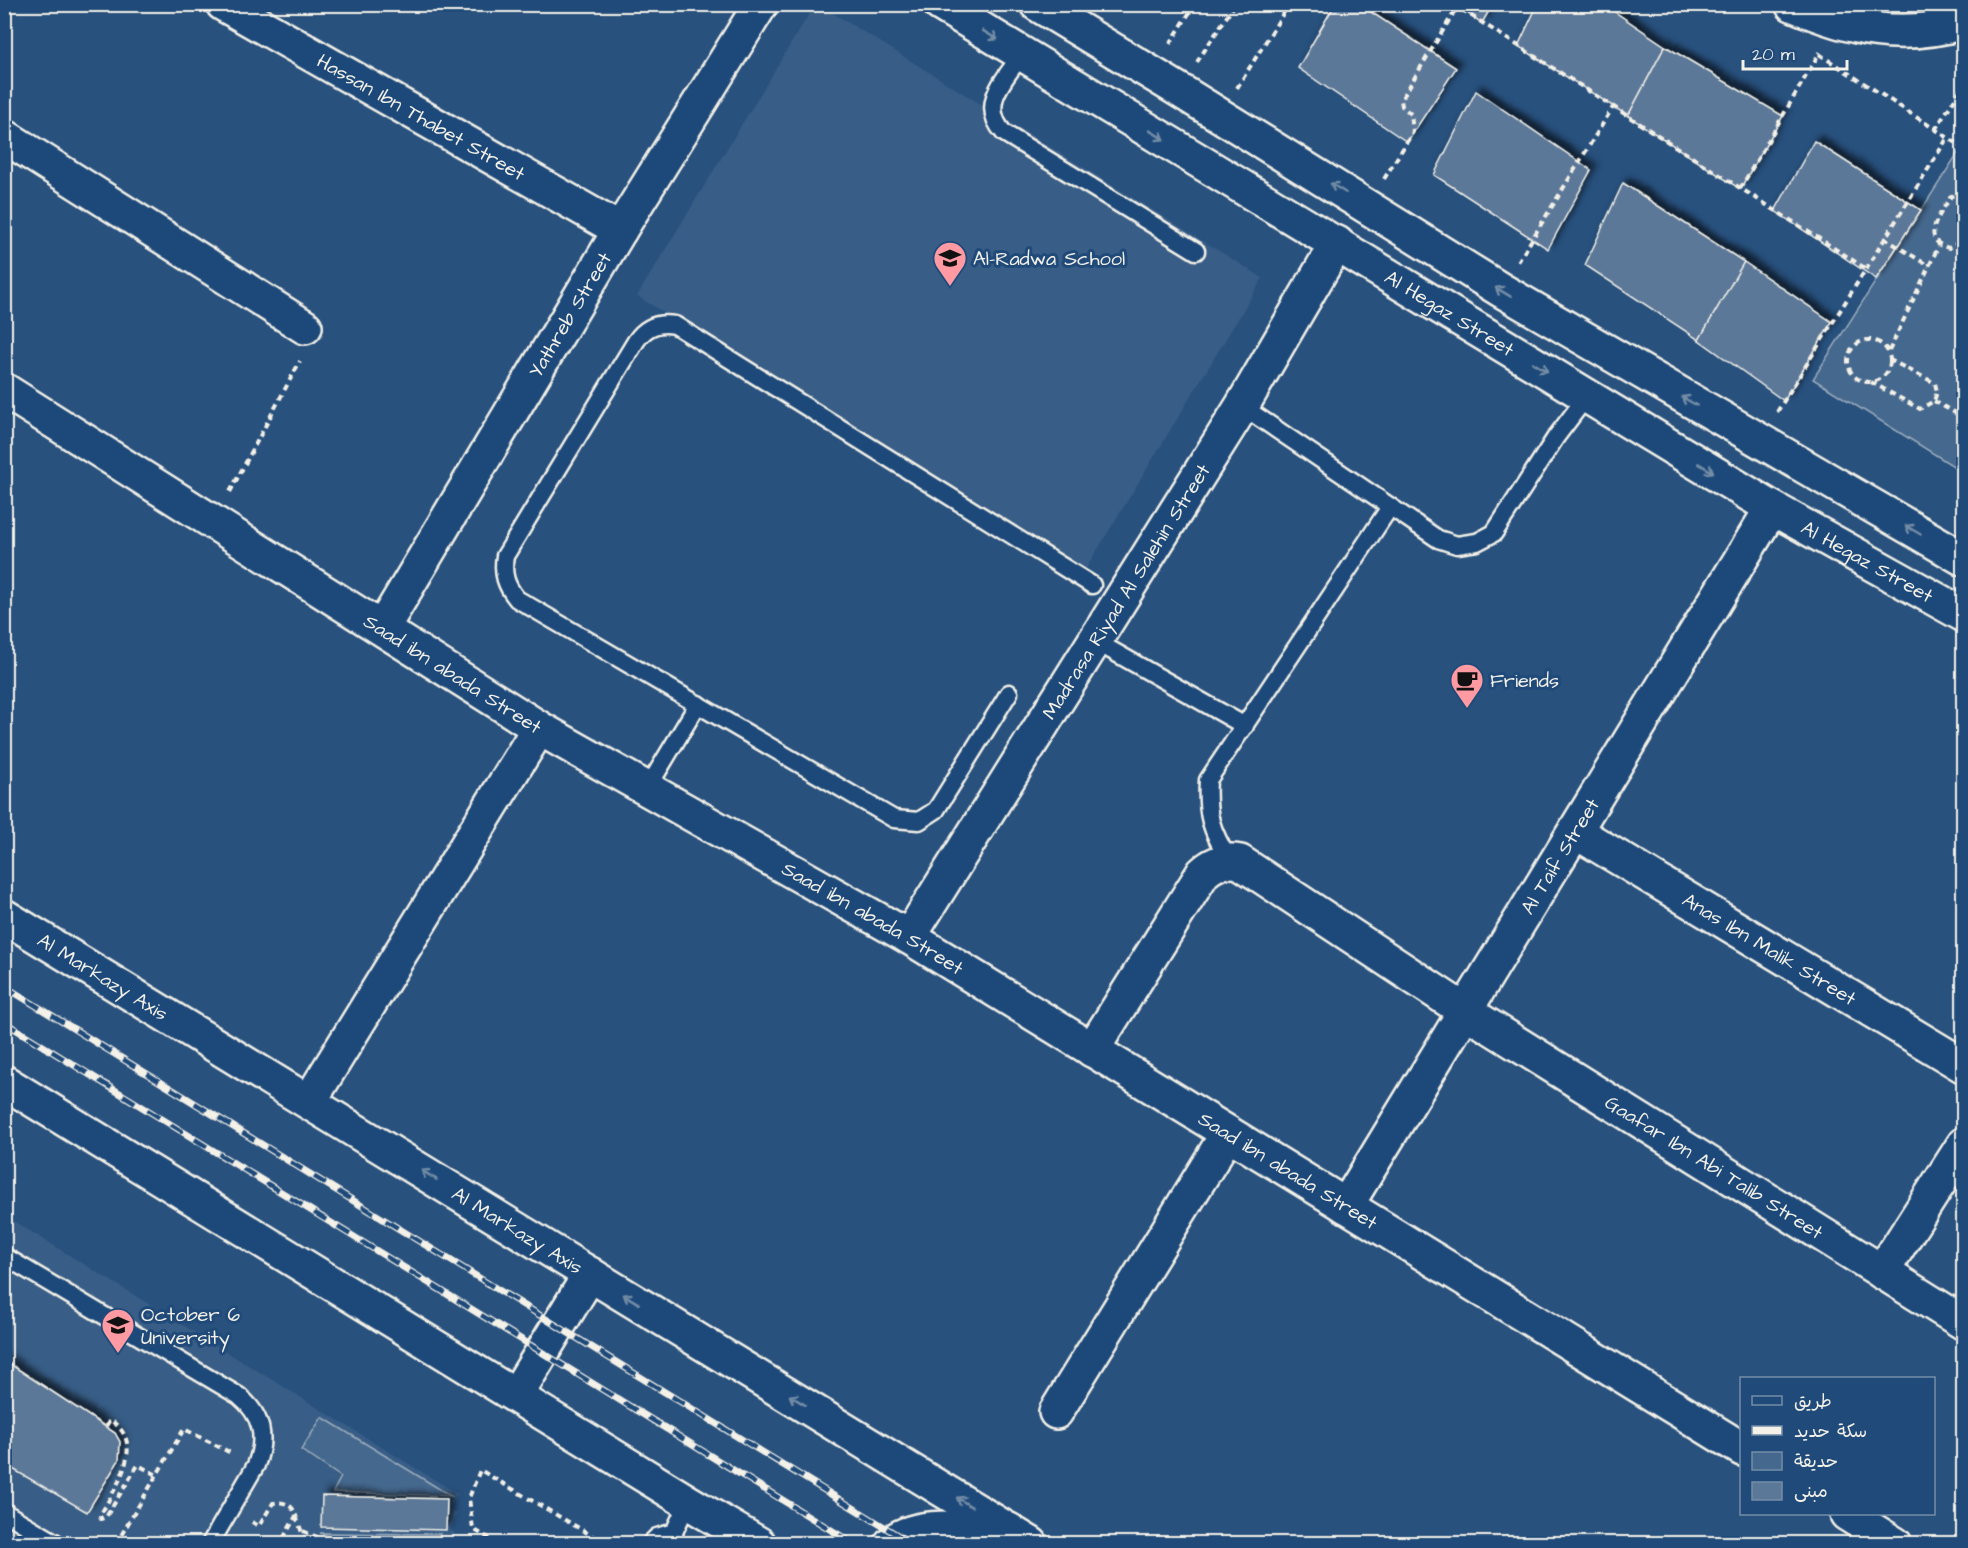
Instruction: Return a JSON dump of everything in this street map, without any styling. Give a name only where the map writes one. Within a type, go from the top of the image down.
[{"type":"street","name":"Hassan Ibn Thabet Street","points":[[223,4],[620,231]]},
{"type":"street","name":"Yathreb Street","points":[[383,627],[620,231],[761,4]]},
{"type":"street","name":"Al Hegaz Street","points":[[940,4],[1772,508],[1964,615]]},
{"type":"street","points":[[1037,4],[1501,290],[1759,442],[1964,559]]},
{"type":"street","points":[[1792,4],[1837,23],[1874,30],[1911,31],[1964,22]]},
{"type":"street","points":[[4,135],[305,327]]},
{"type":"street","name":"Madrasa Riyad Al Salehin Street","points":[[909,937],[1242,406],[1337,243]]},
{"type":"street","name":"Saad ibn abada Street","points":[[4,390],[383,627],[539,728],[909,937],[1740,1448]]},
{"type":"street","name":"Al Taif Street","points":[[1346,1206],[1772,508]]},
{"type":"street","points":[[309,1102],[539,728]]},
{"type":"street","name":"Anas Ibn Malik Street","points":[[1576,832],[1964,1066]]},
{"type":"street","points":[[1092,1050],[1203,873],[1212,866],[1229,860]]},
{"type":"street","name":"Gaafar Ibn Abi Talib Street","points":[[1229,860],[1251,868],[1466,1011],[1964,1323]]},
{"type":"street","name":"Al Markazy Axis","points":[[4,916],[1020,1537]]},
{"type":"street","points":[[4,1082],[759,1544]]},
{"type":"street","points":[[1056,1412],[1228,1133]]},
{"type":"street","points":[[1882,1272],[1964,1144]]},
{"type":"street","points":[[516,1395],[590,1274]]},
{"type":"street","points":[[1848,1515],[1895,1544]]},
{"type":"street","points":[[891,1544],[898,1536],[918,1529],[1020,1537]]},
{"type":"lane","points":[[1022,54],[993,97],[992,107],[998,126],[1004,133],[1196,251]]},
{"type":"lane","points":[[1009,693],[936,810],[919,821],[907,822],[894,819],[518,599],[511,591],[504,574],[505,556],[642,331],[664,323],[675,325],[1092,585]]},
{"type":"lane","points":[[1242,406],[1438,539],[1457,545],[1477,542],[1494,533],[1556,436],[1587,396]]},
{"type":"lane","points":[[1229,860],[1214,836],[1207,808],[1209,780],[1390,507]]},
{"type":"lane","points":[[1095,641],[1245,726]]},
{"type":"lane","points":[[647,789],[698,704]]},
{"type":"lane","points":[[4,1256],[239,1396],[256,1414],[261,1426],[261,1452],[256,1465],[210,1544]]},
{"type":"lane","points":[[651,1544],[657,1537],[675,1538],[688,1502]]},
{"type":"lane","points":[[4,1512],[58,1544]]},
{"type":"path","points":[[1152,73],[1195,4]]},
{"type":"path","points":[[1179,90],[1235,4]]},
{"type":"path","points":[[1220,115],[1289,4]]},
{"type":"path","points":[[1368,206],[1413,132],[1411,114],[1402,106],[1401,100],[1456,5],[1865,268]]},
{"type":"path","points":[[1740,189],[1837,23]]},
{"type":"path","points":[[1819,54],[1964,148]]},
{"type":"path","points":[[1935,130],[1962,91],[1964,84]]},
{"type":"path","points":[[1501,290],[1613,107]]},
{"type":"path","points":[[1759,442],[1947,137]]},
{"type":"path","points":[[1964,195],[1951,196],[1933,229],[1934,238],[1940,245],[1949,248],[1958,243],[1964,234]]},
{"type":"path","points":[[1884,238],[1929,266]]},
{"type":"path","points":[[1889,351],[1940,245]]},
{"type":"path","points":[[214,522],[299,364],[305,327]]},
{"type":"path","points":[[1872,382],[1886,374],[1890,360],[1889,351],[1884,344],[1868,339],[1853,346],[1848,363],[1850,371],[1863,381],[1872,382],[1920,409],[1934,401],[1937,392],[1935,382],[1890,360]]},
{"type":"path","points":[[1934,401],[1964,418]]},
{"type":"path","points":[[106,1426],[110,1420],[121,1428],[128,1440],[129,1453],[123,1473],[100,1515],[101,1519],[106,1517],[138,1465],[157,1475]]},
{"type":"path","points":[[116,1544],[184,1429],[256,1465]]},
{"type":"path","points":[[499,1544],[473,1529],[469,1498],[480,1470],[606,1544]]},
{"type":"path","points":[[230,1509],[259,1526],[273,1503],[286,1503],[294,1510],[306,1544]]},
{"type":"path","points":[[280,1544],[296,1516]]},
{"type":"path","points":[[303,1531],[333,1544]]},
{"type":"shaded area","name":"Al-Radwa School","points":[[815,4],[1263,278],[1084,572],[637,296]]},
{"type":"shaded area","name":"October 6 University","points":[[4,1215],[458,1494],[449,1509],[457,1514],[450,1529],[455,1533],[449,1543],[5,1543]]},
{"type":"green space","points":[[1963,145],[1964,472],[1813,379]]},
{"type":"green space","points":[[322,1417],[451,1496],[333,1492],[341,1477],[301,1450]]},
{"type":"green space","points":[[320,1533],[440,1534],[434,1543],[345,1543]]},
{"type":"building","points":[[1335,4],[1359,4],[1456,68],[1407,142],[1298,68]]},
{"type":"building","points":[[1453,4],[1493,4],[1482,23]]},
{"type":"building","points":[[1538,4],[1603,4],[1665,46],[1628,116],[1518,46]]},
{"type":"building","points":[[1905,4],[1964,4],[1964,44]]},
{"type":"building","points":[[1665,46],[1783,116],[1740,189],[1628,116]]},
{"type":"building","points":[[1476,91],[1591,170],[1548,249],[1434,175]]},
{"type":"building","points":[[1814,141],[1921,210],[1876,279],[1775,211]]},
{"type":"building","points":[[1623,183],[1744,262],[1699,340],[1585,265]]},
{"type":"building","points":[[1744,262],[1832,322],[1784,401],[1699,340]]},
{"type":"building","points":[[4,1360],[115,1433],[120,1442],[119,1460],[87,1512],[4,1464]]},
{"type":"building","points":[[322,1496],[447,1499],[446,1530],[321,1527]]},
{"type":"railway","points":[[4,986],[912,1544]]},
{"type":"railway","points":[[4,1022],[854,1544]]},
{"type":"place","name":"Al-Radwa School","points":[[950,287]]},
{"type":"place","name":"Friends","points":[[1467,709]]},
{"type":"place","name":"October 6 University","points":[[118,1354]]}]
